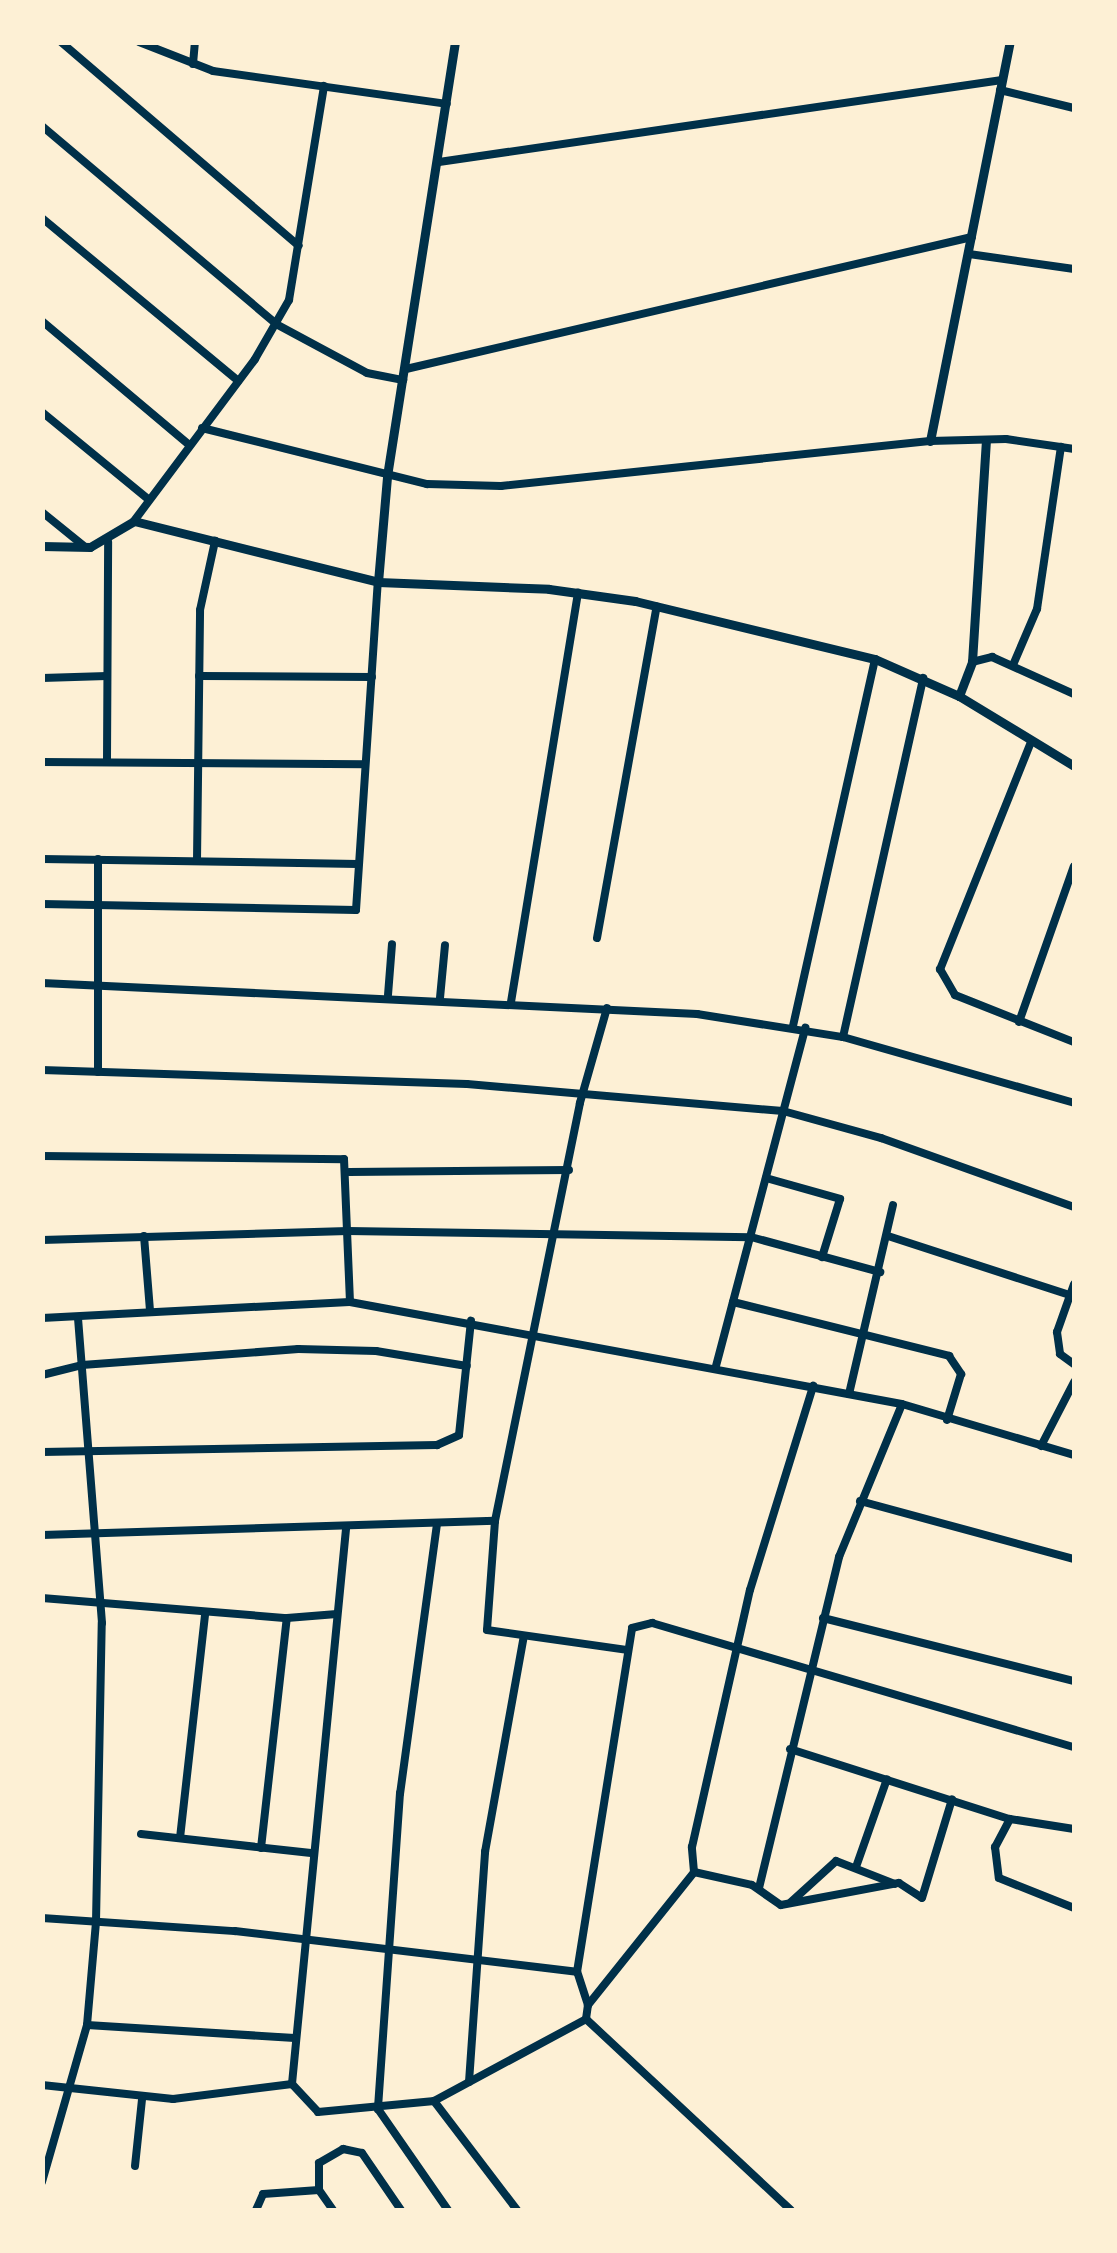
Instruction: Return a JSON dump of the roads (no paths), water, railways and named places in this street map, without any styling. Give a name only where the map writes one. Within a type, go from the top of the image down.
[{"type":"street","points":[[61,42],[299,246]]},
{"type":"street","points":[[139,42],[192,64],[447,104]]},
{"type":"street","points":[[192,64],[195,42]]},
{"type":"street","points":[[42,904],[356,910],[388,476],[455,42]]},
{"type":"street","points":[[930,441],[1010,42]]},
{"type":"street","points":[[438,162],[1001,85],[1074,108]]},
{"type":"street","points":[[42,546],[86,548],[108,542],[134,521],[276,324],[289,300],[324,86]]},
{"type":"street","points":[[42,126],[276,324],[367,373],[404,375],[972,237]]},
{"type":"street","points":[[42,218],[238,381]]},
{"type":"street","points":[[969,254],[1074,268]]},
{"type":"street","points":[[42,322],[189,446]]},
{"type":"street","points":[[42,412],[148,499]]},
{"type":"street","points":[[202,428],[388,476],[501,486],[930,441],[986,440],[1074,449]]},
{"type":"street","points":[[959,696],[972,662],[986,440]]},
{"type":"street","points":[[1013,664],[1036,609],[1061,447]]},
{"type":"street","points":[[42,512],[86,548]]},
{"type":"street","points":[[134,521],[378,582],[578,592],[657,606],[875,659],[959,696],[1074,766]]},
{"type":"street","points":[[197,861],[200,610],[215,541]]},
{"type":"street","points":[[106,760],[108,542]]},
{"type":"street","points":[[511,1002],[578,592]]},
{"type":"street","points":[[597,938],[657,606]]},
{"type":"street","points":[[972,662],[992,657],[1074,694]]},
{"type":"street","points":[[792,1026],[875,659]]},
{"type":"street","points":[[42,678],[107,676]]},
{"type":"street","points":[[199,676],[372,677]]},
{"type":"street","points":[[843,1037],[923,678]]},
{"type":"street","points":[[1031,742],[940,969],[955,995],[1074,1042]]},
{"type":"street","points":[[42,762],[365,764]]},
{"type":"street","points":[[42,859],[358,864]]},
{"type":"street","points":[[98,860],[98,1072]]},
{"type":"street","points":[[1019,1022],[1074,866]]},
{"type":"street","points":[[388,995],[392,944]]},
{"type":"street","points":[[440,998],[445,944]]},
{"type":"street","points":[[42,983],[511,1002],[792,1026],[1074,1103]]},
{"type":"street","points":[[607,1008],[582,1094],[557,1237],[533,1332],[495,1521],[488,1630],[627,1650]]},
{"type":"street","points":[[716,1366],[804,1028]]},
{"type":"street","points":[[42,1070],[582,1094],[783,1111],[882,1138],[1074,1207]]},
{"type":"street","points":[[42,1156],[333,1155],[349,1172],[350,1302]]},
{"type":"street","points":[[349,1172],[569,1170]]},
{"type":"street","points":[[766,1178],[840,1199],[822,1257]]},
{"type":"street","points":[[850,1394],[893,1205]]},
{"type":"street","points":[[42,1240],[348,1231],[557,1237],[751,1236],[880,1272]]},
{"type":"street","points":[[144,1236],[150,1310]]},
{"type":"street","points":[[888,1236],[1070,1295]]},
{"type":"street","points":[[1074,1284],[1057,1332],[1060,1354],[1074,1364]]},
{"type":"street","points":[[42,1318],[350,1302],[533,1332],[902,1404],[1074,1455]]},
{"type":"street","points":[[733,1302],[949,1356],[961,1374],[946,1420]]},
{"type":"street","points":[[42,2182],[87,2025],[96,1922],[101,1606],[78,1316]]},
{"type":"street","points":[[42,1452],[437,1445],[458,1434],[471,1321]]},
{"type":"street","points":[[42,1376],[82,1365],[298,1349],[376,1352],[467,1366]]},
{"type":"street","points":[[1041,1446],[1074,1382]]},
{"type":"street","points":[[588,2005],[694,1872],[692,1848],[737,1650],[813,1386]]},
{"type":"street","points":[[759,1888],[823,1618],[860,1501],[902,1404]]},
{"type":"street","points":[[860,1501],[1074,1560]]},
{"type":"street","points":[[42,1535],[346,1529],[495,1521]]},
{"type":"street","points":[[437,1524],[400,1793],[378,2109],[448,2210]]},
{"type":"street","points":[[346,1529],[302,1939],[292,2084],[318,2112],[434,2101],[586,2018]]},
{"type":"street","points":[[42,1598],[206,1614],[287,1618],[337,1614]]},
{"type":"street","points":[[180,1838],[206,1614]]},
{"type":"street","points":[[261,1848],[287,1618]]},
{"type":"street","points":[[823,1618],[1074,1681]]},
{"type":"street","points":[[791,2210],[592,2031],[586,2018],[588,2005],[577,1972],[632,1628],[652,1623],[808,1672],[1074,1747]]},
{"type":"street","points":[[470,2082],[484,1852],[524,1636]]},
{"type":"street","points":[[790,1749],[1010,1819],[1074,1830]]},
{"type":"street","points":[[856,1867],[886,1779]]},
{"type":"street","points":[[788,1905],[833,1862],[856,1867],[922,1898],[952,1799]]},
{"type":"street","points":[[1010,1819],[994,1847],[999,1878],[1074,1908]]},
{"type":"street","points":[[141,1834],[311,1853]]},
{"type":"street","points":[[694,1872],[759,1888],[788,1905],[895,1884]]},
{"type":"street","points":[[42,1918],[302,1939],[577,1972]]},
{"type":"street","points":[[87,2025],[295,2038]]},
{"type":"street","points":[[42,2085],[142,2099],[235,2096],[292,2084]]},
{"type":"street","points":[[134,2166],[142,2099]]},
{"type":"street","points":[[434,2101],[516,2210]]},
{"type":"street","points":[[333,2210],[319,2190],[320,2163],[343,2149],[362,2152],[401,2210]]},
{"type":"street","points":[[256,2210],[262,2194],[319,2190]]}]
